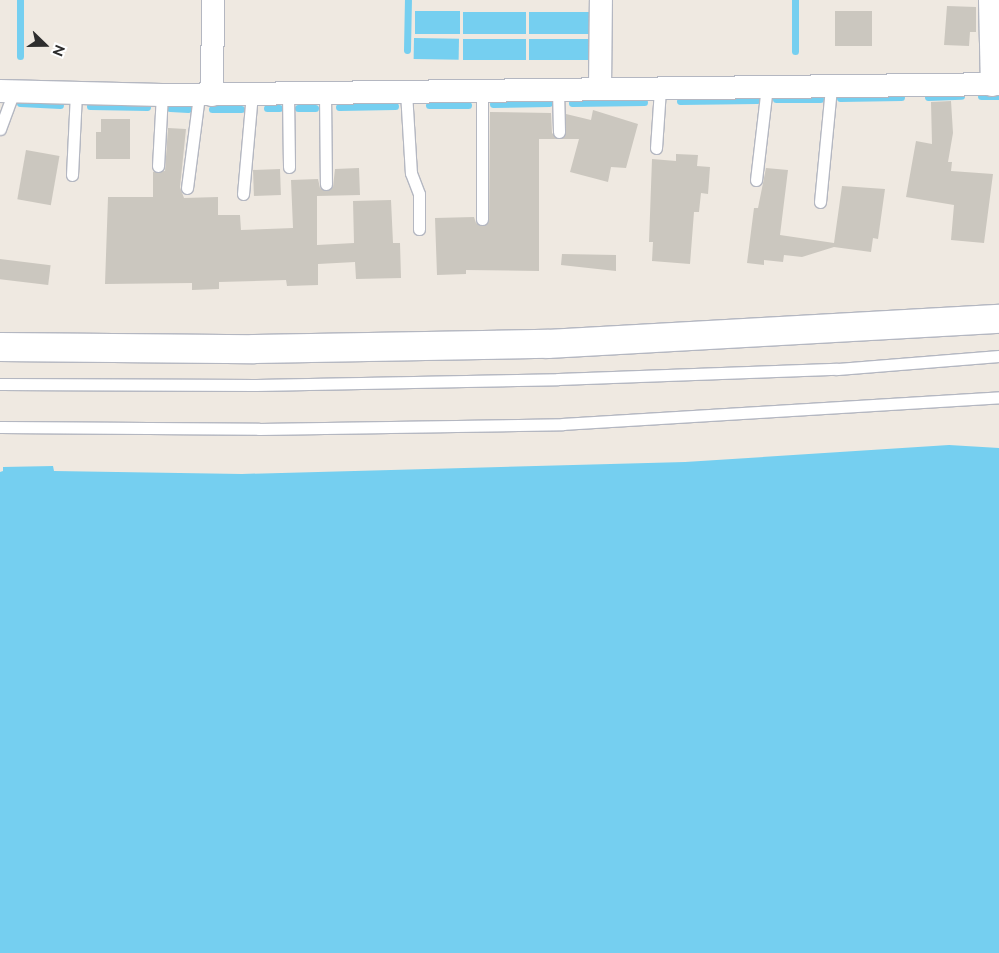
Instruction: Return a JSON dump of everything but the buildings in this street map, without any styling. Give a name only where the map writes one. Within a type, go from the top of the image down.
[{"type":"street","points":[[206,95],[213,0]]},
{"type":"street","points":[[600,90],[601,0]]},
{"type":"street","points":[[7,91],[206,95],[995,85],[990,0]]},
{"type":"street","points":[[0,348],[254,349],[548,344],[999,319]]},
{"type":"lane","points":[[756,180],[767,87]]},
{"type":"lane","points":[[820,202],[831,87]]},
{"type":"lane","points":[[656,148],[660,89]]},
{"type":"lane","points":[[558,90],[559,132]]},
{"type":"lane","points":[[0,129],[7,91]]},
{"type":"lane","points":[[482,91],[482,219]]},
{"type":"lane","points":[[406,92],[411,172],[419,194],[419,229]]},
{"type":"lane","points":[[72,175],[76,93]]},
{"type":"lane","points":[[325,93],[326,184]]},
{"type":"lane","points":[[243,194],[252,94]]},
{"type":"lane","points":[[288,94],[289,167]]},
{"type":"lane","points":[[158,166],[162,95]]},
{"type":"lane","points":[[187,188],[206,95]]},
{"type":"lane","points":[[0,384],[256,385],[558,379],[837,368],[999,356]]},
{"type":"lane","points":[[0,427],[259,429],[563,424],[999,397]]},
{"type":"water","points":[[415,11],[460,11],[460,34],[415,34]]},
{"type":"water","points":[[463,12],[526,12],[526,34],[463,34]]},
{"type":"water","points":[[529,12],[590,12],[590,34],[529,34]]},
{"type":"water","points":[[414,38],[459,39],[459,60],[414,59]]},
{"type":"water","points":[[463,39],[526,39],[526,60],[463,60]]},
{"type":"water","points":[[529,39],[590,39],[590,60],[529,60]]},
{"type":"water","points":[[949,445],[999,448],[999,953],[0,953],[0,472],[3,471],[3,467],[53,466],[54,471],[242,474],[685,462]]},
{"type":"waterway","points":[[20,0],[20,56]]},
{"type":"waterway","points":[[407,50],[408,0]]},
{"type":"waterway","points":[[795,0],[795,51]]},
{"type":"waterway","points":[[928,97],[961,96]]},
{"type":"waterway","points":[[981,96],[999,96]]},
{"type":"waterway","points":[[840,98],[901,97]]},
{"type":"waterway","points":[[776,99],[820,99]]},
{"type":"waterway","points":[[680,101],[757,100]]},
{"type":"waterway","points":[[572,103],[644,102]]},
{"type":"waterway","points":[[20,103],[60,105]]},
{"type":"waterway","points":[[493,104],[549,103]]},
{"type":"waterway","points":[[429,105],[468,105]]},
{"type":"waterway","points":[[90,106],[147,107]]},
{"type":"waterway","points":[[339,107],[395,106]]},
{"type":"waterway","points":[[170,108],[188,109]]},
{"type":"waterway","points":[[267,108],[279,108]]},
{"type":"waterway","points":[[298,108],[315,108]]},
{"type":"waterway","points":[[212,109],[241,109]]}]
